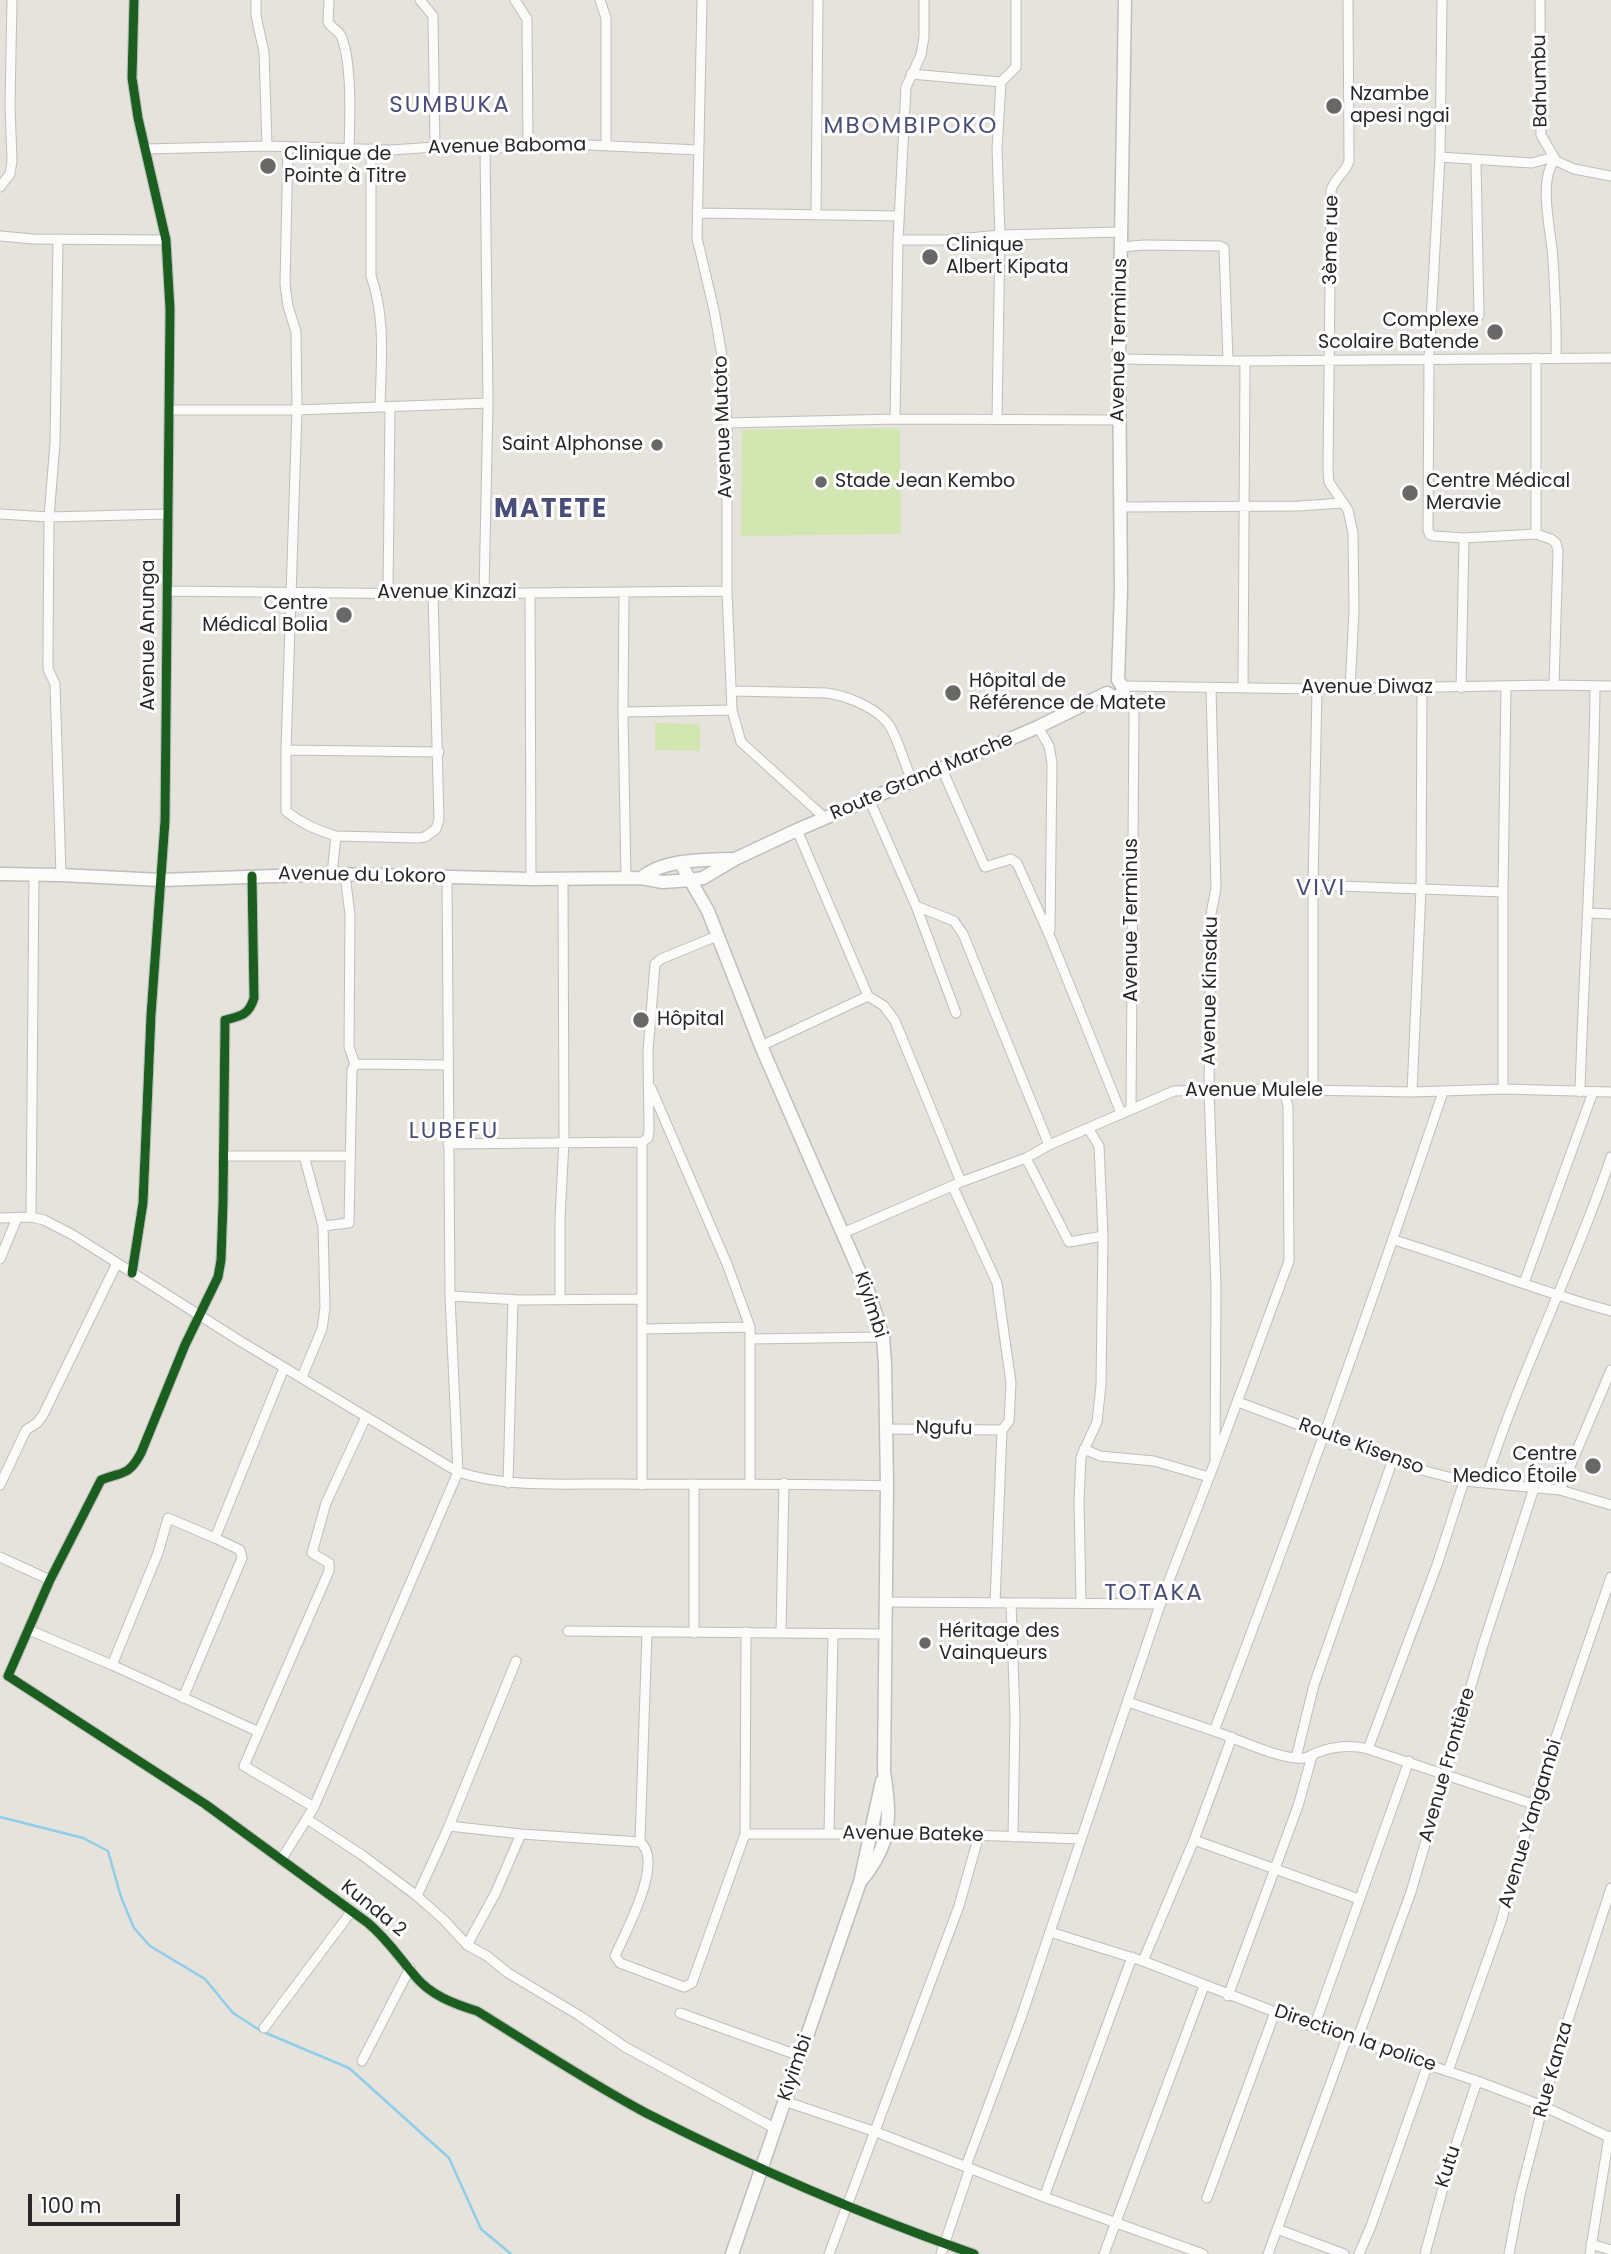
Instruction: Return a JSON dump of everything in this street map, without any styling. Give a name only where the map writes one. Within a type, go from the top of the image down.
[{"type":"street","points":[[0,187],[10,174],[12,161],[12,0]]},
{"type":"street","name":"Avenue Anunga","points":[[132,1273],[143,1203],[151,1015],[165,821],[170,309],[166,240],[138,118],[132,78],[134,0]]},
{"type":"street","points":[[256,0],[256,16],[264,52],[267,146]]},
{"type":"street","points":[[328,0],[328,22],[342,36],[345,54],[350,97],[349,148]]},
{"type":"street","points":[[420,0],[433,16],[435,147]]},
{"type":"street","points":[[515,0],[527,19],[528,148]]},
{"type":"street","points":[[600,0],[606,18],[606,145]]},
{"type":"street","name":"Avenue Mutoto","points":[[702,0],[696,238],[722,355],[727,423],[727,591],[732,710],[741,742],[825,818]]},
{"type":"street","points":[[816,214],[818,0]]},
{"type":"street","points":[[895,419],[898,240],[906,88],[921,55],[924,0]]},
{"type":"street","points":[[997,419],[1000,235],[997,149],[1001,82],[1016,67],[1016,0]]},
{"type":"street","name":"Avenue Terminus","points":[[1125,0],[1119,421],[1121,687],[1134,711],[1131,1109]]},
{"type":"street","name":"3ème rue","points":[[1348,0],[1349,161],[1347,169],[1331,190],[1328,469],[1329,482],[1348,510],[1353,533],[1354,611],[1350,689]]},
{"type":"street","points":[[1442,0],[1440,157],[1429,358],[1428,533],[1434,536],[1464,538],[1536,534],[1551,538],[1556,543],[1558,551],[1554,685]]},
{"type":"street","name":"Bahumbu","points":[[1540,0],[1541,135],[1555,159]]},
{"type":"street","points":[[911,74],[1001,82]]},
{"type":"street","name":"Avenue Baboma","points":[[146,149],[267,146],[371,149],[528,148],[567,144],[699,150]]},
{"type":"street","points":[[288,147],[285,284],[296,332],[297,410],[286,811],[315,830],[336,836],[418,838],[425,837],[436,829],[439,819],[439,752],[433,594]]},
{"type":"street","points":[[484,593],[488,403],[485,147]]},
{"type":"street","points":[[371,149],[371,276],[382,326],[380,407]]},
{"type":"street","points":[[1440,157],[1532,163],[1549,158],[1574,169],[1611,176]]},
{"type":"street","points":[[1555,159],[1549,166],[1546,204],[1557,315],[1556,358]]},
{"type":"street","points":[[1476,160],[1479,316]]},
{"type":"street","points":[[697,213],[899,216]]},
{"type":"street","points":[[898,240],[1121,232]]},
{"type":"street","points":[[0,236],[166,240]]},
{"type":"street","points":[[58,239],[55,443],[49,517],[48,669],[55,684],[61,875]]},
{"type":"street","points":[[1121,247],[1188,245],[1224,248],[1228,360]]},
{"type":"street","points":[[1536,358],[1536,534]]},
{"type":"street","points":[[1119,359],[1244,361],[1611,358]]},
{"type":"street","points":[[1243,688],[1244,361]]},
{"type":"street","points":[[169,410],[297,410],[488,403]]},
{"type":"street","points":[[388,593],[390,407]]},
{"type":"street","points":[[727,423],[895,419],[1119,421]]},
{"type":"street","points":[[1120,507],[1298,506],[1342,503]]},
{"type":"street","points":[[0,514],[49,517],[167,514]]},
{"type":"street","points":[[1461,688],[1464,538]]},
{"type":"street","name":"Avenue Kinzazi","points":[[167,591],[433,594],[727,591]]},
{"type":"street","points":[[530,593],[531,879]]},
{"type":"street","points":[[624,593],[626,879]]},
{"type":"street","name":"Route Grand Marche","points":[[697,879],[797,830],[1038,727],[1107,693],[1105,688],[1108,682],[1113,680],[1121,687]]},
{"type":"street","points":[[1503,1089],[1506,686]]},
{"type":"street","points":[[1580,1092],[1584,964],[1594,801],[1595,686]]},
{"type":"street","name":"Avenue Diwaz","points":[[1121,687],[1611,687]]},
{"type":"street","name":"Avenue Kinsaku","points":[[1211,688],[1216,888],[1211,914],[1209,1091],[1216,1287],[1215,1462]]},
{"type":"street","points":[[1412,1092],[1422,890],[1422,688]]},
{"type":"street","points":[[1313,1091],[1317,689]]},
{"type":"street","points":[[732,691],[840,695],[858,702],[887,721],[912,781]]},
{"type":"street","points":[[623,712],[732,710]]},
{"type":"street","points":[[1038,727],[1049,746],[1052,763],[1049,921],[1051,939]]},
{"type":"street","points":[[286,750],[439,752]]},
{"type":"street","points":[[942,769],[985,867],[1011,859],[1017,863],[1051,939],[1121,1113]]},
{"type":"street","points":[[869,799],[916,906],[956,1013]]},
{"type":"street","points":[[797,830],[868,996],[884,1006],[895,1021],[997,1283],[1012,1383],[1009,1420],[1002,1430],[995,1603]]},
{"type":"street","points":[[323,1226],[349,1223],[352,1070],[355,1065],[349,1047],[350,915],[338,874],[336,836]]},
{"type":"street","name":"Route Grand Marche","points":[[681,863],[735,859]]},
{"type":"street","name":"Kiyimbi","points":[[697,879],[700,860]]},
{"type":"street","name":"Avenue du Lokoro","points":[[641,878],[655,868],[681,863]]},
{"type":"street","name":"Kiyimbi","points":[[681,863],[697,879],[761,1046],[870,1296],[883,1337],[887,1486],[884,1771]]},
{"type":"street","name":"Avenue du Lokoro","points":[[0,874],[160,880],[338,874],[531,879],[641,878],[663,882],[697,879]]},
{"type":"street","points":[[32,1217],[34,874]]},
{"type":"street","points":[[252,876],[254,998],[245,1015],[225,1020],[224,1156],[221,1260],[218,1277],[184,1345],[133,1468],[123,1475],[101,1480],[50,1580],[29,1630],[260,1732]]},
{"type":"street","points":[[281,1860],[314,1807],[458,1472],[447,1144],[447,877]]},
{"type":"street","points":[[560,1299],[564,1141],[563,879]]},
{"type":"street","points":[[1313,885],[1503,892]]},
{"type":"street","points":[[916,906],[954,921],[963,934],[1049,1145]]},
{"type":"street","points":[[1589,913],[1611,914]]},
{"type":"street","points":[[447,1144],[642,1142],[648,1138],[648,1051],[655,964],[717,936]]},
{"type":"street","points":[[761,1046],[868,996]]},
{"type":"street","points":[[355,1065],[447,1065]]},
{"type":"street","points":[[649,1083],[727,1264],[750,1327],[750,1483]]},
{"type":"street","name":"Avenue Mulele","points":[[843,1233],[957,1184],[1026,1158],[1049,1145],[1174,1091],[1443,1092],[1503,1089],[1611,1092]]},
{"type":"street","points":[[941,2254],[968,2167],[1161,1604],[1289,1261],[1288,1107],[1284,1090]]},
{"type":"street","points":[[1214,1731],[1269,1588],[1322,1434],[1394,1240],[1443,1092]]},
{"type":"street","points":[[1524,1283],[1592,1092]]},
{"type":"street","points":[[1081,1602],[1081,1457],[1094,1432],[1099,1411],[1103,1236],[1099,1146],[1087,1128]]},
{"type":"street","points":[[642,1142],[642,1485]]},
{"type":"street","points":[[224,1156],[350,1156]]},
{"type":"street","points":[[302,1377],[322,1329],[326,1308],[323,1226],[304,1156]]},
{"type":"street","points":[[1485,1483],[1519,1384],[1558,1296],[1611,1157]]},
{"type":"street","points":[[1026,1158],[1069,1242],[1103,1236]]},
{"type":"street","points":[[0,1219],[32,1217],[73,1235],[284,1368],[458,1472],[484,1480],[508,1483],[642,1485],[784,1483],[887,1486]]},
{"type":"street","points":[[0,1259],[17,1218]]},
{"type":"street","points":[[1394,1240],[1558,1296],[1611,1311]]},
{"type":"street","points":[[0,1485],[26,1430],[43,1415],[117,1263]]},
{"type":"street","points":[[450,1296],[513,1300],[641,1299]]},
{"type":"street","points":[[508,1483],[513,1300]]},
{"type":"street","points":[[642,1329],[750,1327]]},
{"type":"street","points":[[750,1339],[883,1337]]},
{"type":"street","points":[[215,1538],[284,1368]]},
{"type":"street","points":[[1560,1490],[1611,1370]]},
{"type":"street","name":"Route Kisenso","points":[[1238,1402],[1414,1468],[1464,1481],[1560,1490],[1611,1505]]},
{"type":"street","points":[[314,1807],[244,1766],[329,1570],[329,1563],[312,1553],[316,1532],[326,1503],[366,1417]]},
{"type":"street","name":"Ngufu","points":[[886,1429],[1002,1430]]},
{"type":"street","points":[[1084,1449],[1100,1456],[1154,1461],[1209,1477]]},
{"type":"street","points":[[1296,1758],[1314,1685],[1393,1460]]},
{"type":"street","points":[[1368,1749],[1437,1565],[1464,1481]]},
{"type":"street","points":[[781,1633],[784,1483]]},
{"type":"street","points":[[694,1484],[694,1633]]},
{"type":"street","name":"Avenue Frontière","points":[[1268,2254],[1411,1892],[1483,1645],[1534,1488]]},
{"type":"street","points":[[112,1665],[158,1553],[168,1518],[232,1544],[240,1550],[242,1558],[183,1698]]},
{"type":"street","points":[[0,1557],[50,1580]]},
{"type":"street","name":"Avenue Yangambi","points":[[1448,2071],[1501,1922],[1533,1804],[1611,1577]]},
{"type":"street","points":[[885,1602],[1161,1604]]},
{"type":"street","points":[[1012,1603],[1013,1837]]},
{"type":"street","name":"Kunda 2","points":[[29,1630],[8,1676],[205,1804],[281,1860],[386,1938],[414,1976],[449,2002],[477,2011],[644,2112],[761,2169],[974,2254]]},
{"type":"street","points":[[568,1632],[885,1634]]},
{"type":"street","points":[[449,1826],[640,1842],[645,1845],[650,1861],[648,1877],[615,1956],[620,1963],[684,1987],[692,1983],[745,1834],[746,1632]]},
{"type":"street","points":[[640,1842],[648,1633]]},
{"type":"street","points":[[829,1833],[833,1634]]},
{"type":"street","points":[[417,1896],[449,1826],[516,1661]]},
{"type":"street","points":[[1128,1702],[1296,1758],[1311,1756],[1323,1750],[1348,1747],[1368,1749],[1533,1804]]},
{"type":"street","points":[[1143,1961],[1194,1840],[1232,1737]]},
{"type":"street","points":[[1228,1996],[1298,1806],[1311,1756]]},
{"type":"street","points":[[1314,2027],[1409,1761]]},
{"type":"street","points":[[860,1882],[884,1771]]},
{"type":"street","points":[[860,1882],[882,1852],[888,1835],[888,1798],[884,1771]]},
{"type":"street","points":[[307,1819],[417,1896],[467,1945],[487,1956],[508,1973],[580,2016],[625,2048],[776,2129]]},
{"type":"street","points":[[467,1945],[495,1895],[521,1834]]},
{"type":"street","name":"Avenue Bateke","points":[[745,1834],[979,1835],[1081,1839]]},
{"type":"street","points":[[829,2254],[959,1906],[979,1835]]},
{"type":"street","points":[[1194,1840],[1359,1899]]},
{"type":"street","name":"Kiyimbi","points":[[732,2254],[860,1882]]},
{"type":"street","name":"Rue Kanza","points":[[1509,2254],[1520,2195],[1554,2063],[1611,1888]]},
{"type":"street","points":[[264,2028],[351,1912]]},
{"type":"street","name":"Direction la police","points":[[1050,1932],[1132,1957],[1314,2027],[1477,2081],[1543,2106],[1610,2137]]},
{"type":"street","points":[[1044,2197],[1132,1957]]},
{"type":"street","points":[[362,2061],[410,1968]]},
{"type":"street","points":[[1104,2254],[1204,1986]]},
{"type":"street","points":[[680,2012],[800,2056]]},
{"type":"street","points":[[1207,2198],[1275,2012]]},
{"type":"street","points":[[1359,2254],[1376,2215],[1428,2064]]},
{"type":"street","name":"Kutu","points":[[1425,2254],[1449,2166],[1477,2081]]},
{"type":"street","points":[[784,2101],[876,2132],[1044,2197],[1203,2254]]},
{"type":"street","points":[[1610,2137],[1591,2249],[1611,2250]]},
{"type":"street","points":[[1277,2229],[1344,2254]]},
{"type":"green space","name":"Stade Jean Kembo","points":[[900,428],[901,534],[741,536],[742,430]]},
{"type":"green space","points":[[655,723],[700,724],[700,751],[655,750]]},
{"type":"waterway","points":[[0,1817],[83,1838],[108,1851],[121,1897],[134,1928],[150,1946],[205,1979],[233,2013],[261,2031],[349,2068],[449,2158],[481,2229],[511,2254]]},
{"type":"cycle path","points":[[132,1273],[143,1203],[151,1015],[165,821],[170,309],[166,240],[138,118],[132,78],[134,0]]},
{"type":"cycle path","points":[[252,876],[254,998],[244,1014],[225,1020],[223,1204],[218,1277],[185,1345],[141,1453],[128,1470],[101,1480],[50,1580],[8,1676],[205,1804],[368,1923],[421,1983],[435,1994],[477,2011],[603,2089],[686,2133],[849,2206],[974,2254]]},
{"type":"place","name":"Nzambe apesi ngai","points":[[1334,106]]},
{"type":"place","name":"Clinique de Pointe à Titre","points":[[268,166]]},
{"type":"place","name":"Clinique Albert Kipata","points":[[930,257]]},
{"type":"place","name":"Complexe Scolaire Batende","points":[[1495,332]]},
{"type":"place","name":"Saint Alphonse","points":[[657,445]]},
{"type":"place","name":"Stade Jean Kembo","points":[[821,482]]},
{"type":"place","name":"Centre Médical Meravie","points":[[1410,493]]},
{"type":"place","name":"Centre Médical Bolia","points":[[344,615]]},
{"type":"place","name":"Hôpital de Référence de Matete","points":[[953,693]]},
{"type":"place","name":"Hôpital","points":[[641,1020]]},
{"type":"place","name":"Centre Medico Étoile","points":[[1593,1466]]},
{"type":"place","name":"Héritage des Vainqueurs","points":[[925,1643]]},
{"type":"district","name":"SUMBUKA","points":[[450,106]]},
{"type":"district","name":"MBOMBIPOKO","points":[[911,127]]},
{"type":"district","name":"MATETE","points":[[551,510]]},
{"type":"district","name":"VIVI","points":[[1321,889]]},
{"type":"district","name":"LUBEFU","points":[[454,1132]]},
{"type":"district","name":"TOTAKA","points":[[1154,1594]]}]
